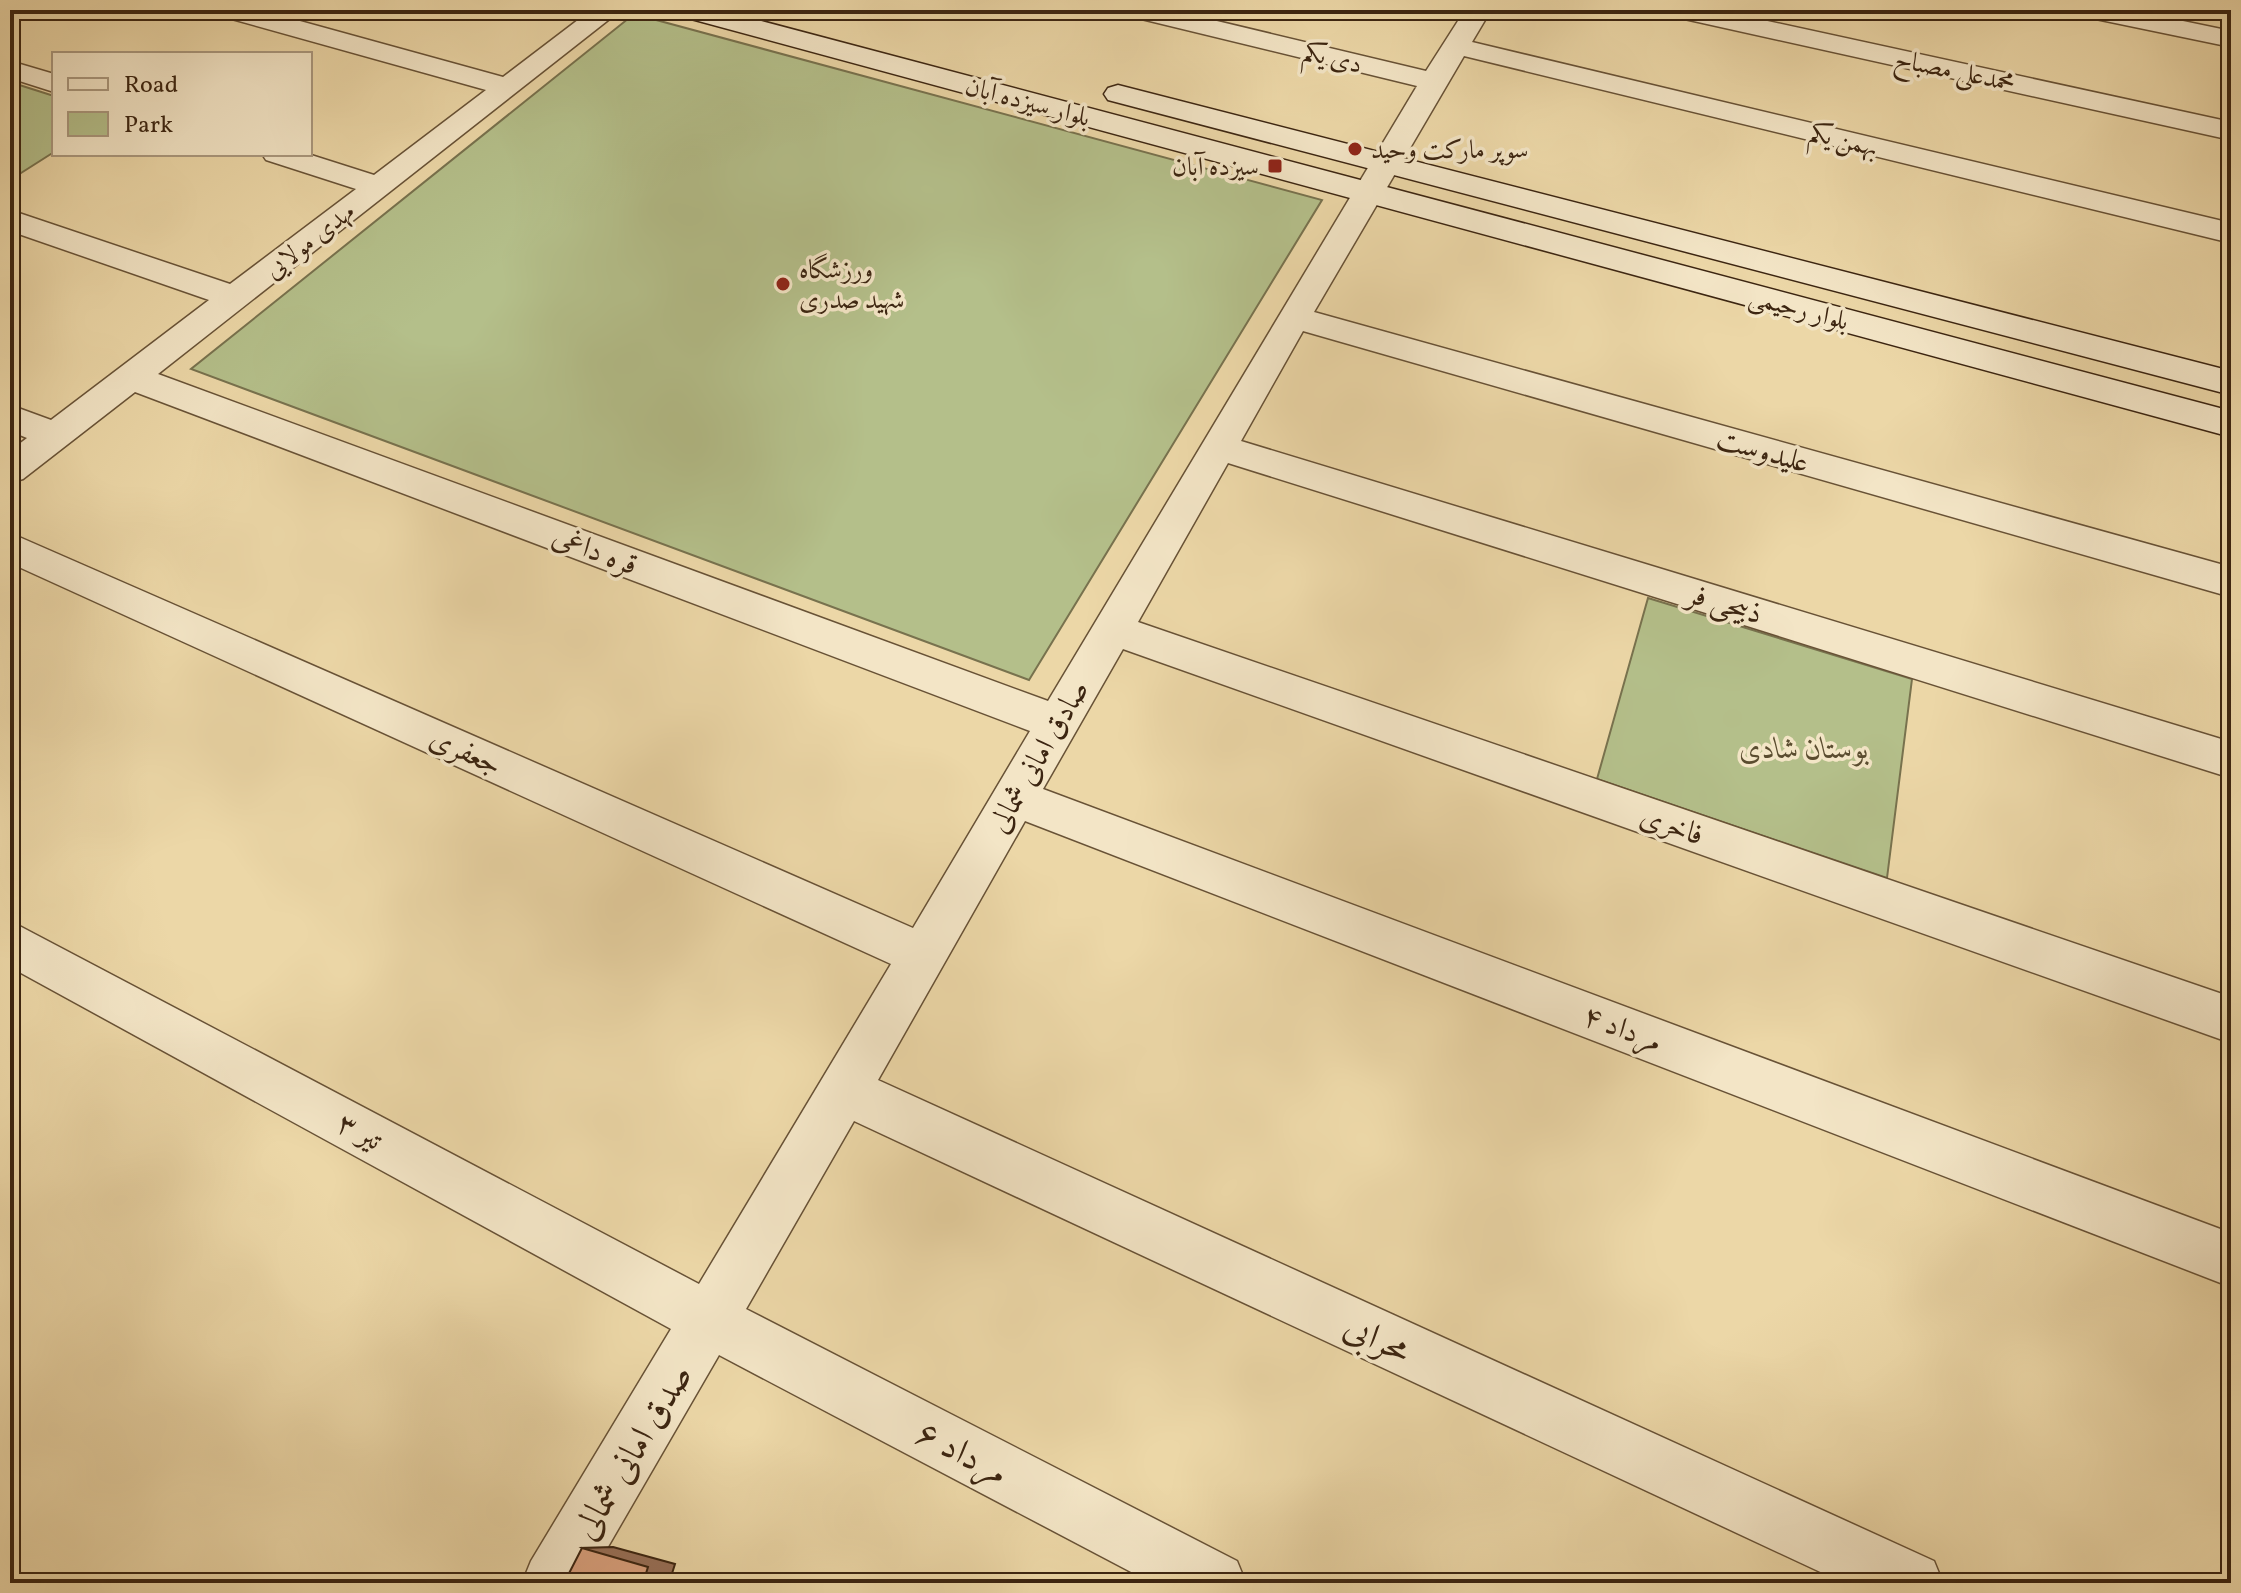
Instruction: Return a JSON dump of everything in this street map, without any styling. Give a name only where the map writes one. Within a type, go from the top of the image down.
[{"type":"street","points":[[230,10],[508,87]]},
{"type":"street","name":"مهدی مولایی","points":[[10,470],[608,10]]},
{"type":"street","name":"بلوار سیزده آبان","points":[[689,10],[1376,178]]},
{"type":"street","name":"دی یکم","points":[[1138,10],[1435,82]]},
{"type":"street","name":"صادق امانی شمالی","points":[[710,1320],[1294,317],[1478,10]]},
{"type":"street","name":"محمدعلی مصباح","points":[[1680,10],[2231,131]]},
{"type":"street","points":[[2091,10],[2231,39]]},
{"type":"street","name":"بهمن یکم","points":[[1456,46],[2231,233]]},
{"type":"street","points":[[10,69],[52,82]]},
{"type":"street","name":"بلوار سیزده آبان","points":[[1092,87],[1376,178]]},
{"type":"street","points":[[283,156],[379,186]]},
{"type":"street","name":"بلوار رحیمی","points":[[1376,178],[2231,383]]},
{"type":"street","name":"بلوار رحیمی","points":[[1376,178],[2231,424]]},
{"type":"street","points":[[10,220],[235,297]]},
{"type":"street","name":"علیدوست","points":[[1294,317],[2231,582]]},
{"type":"street","name":"قره داغی","points":[[133,378],[1058,723]]},
{"type":"street","points":[[10,417],[56,436]]},
{"type":"street","name":"ذبیحی فر","points":[[1218,447],[2231,760]]},
{"type":"street","name":"جعفری","points":[[10,547],[923,955]]},
{"type":"street","name":"فاخری","points":[[1112,629],[2231,1020]]},
{"type":"street","name":"مرداد ۴","points":[[1014,797],[2231,1260]]},
{"type":"street","name":"تیر ۳","points":[[10,943],[710,1320]]},
{"type":"street","name":"محرابی","points":[[844,1090],[1912,1583]]},
{"type":"street","name":"صدق امانی شمالی","points":[[553,1583],[710,1320]]},
{"type":"street","name":"مرداد ۶","points":[[710,1320],[1215,1583]]},
{"type":"green space","name":"ورزشگاه شهید صدری","points":[[634,14],[1322,200],[1029,680],[191,369]]},
{"type":"green space","points":[[10,82],[52,95],[52,153],[10,180]]},
{"type":"green space","name":"بوستان شادی","points":[[1648,598],[1912,679],[1887,878],[1597,779]]},
{"type":"building","points":[[582,1548],[648,1567],[643,1583],[564,1583]]},
{"type":"place","name":"سوپر مارکت وحید","points":[[1355,149]]},
{"type":"place","name":"سیزده آبان","points":[[1275,166]]},
{"type":"place","name":"ورزشگاه شهید صدری","points":[[783,284]]}]
